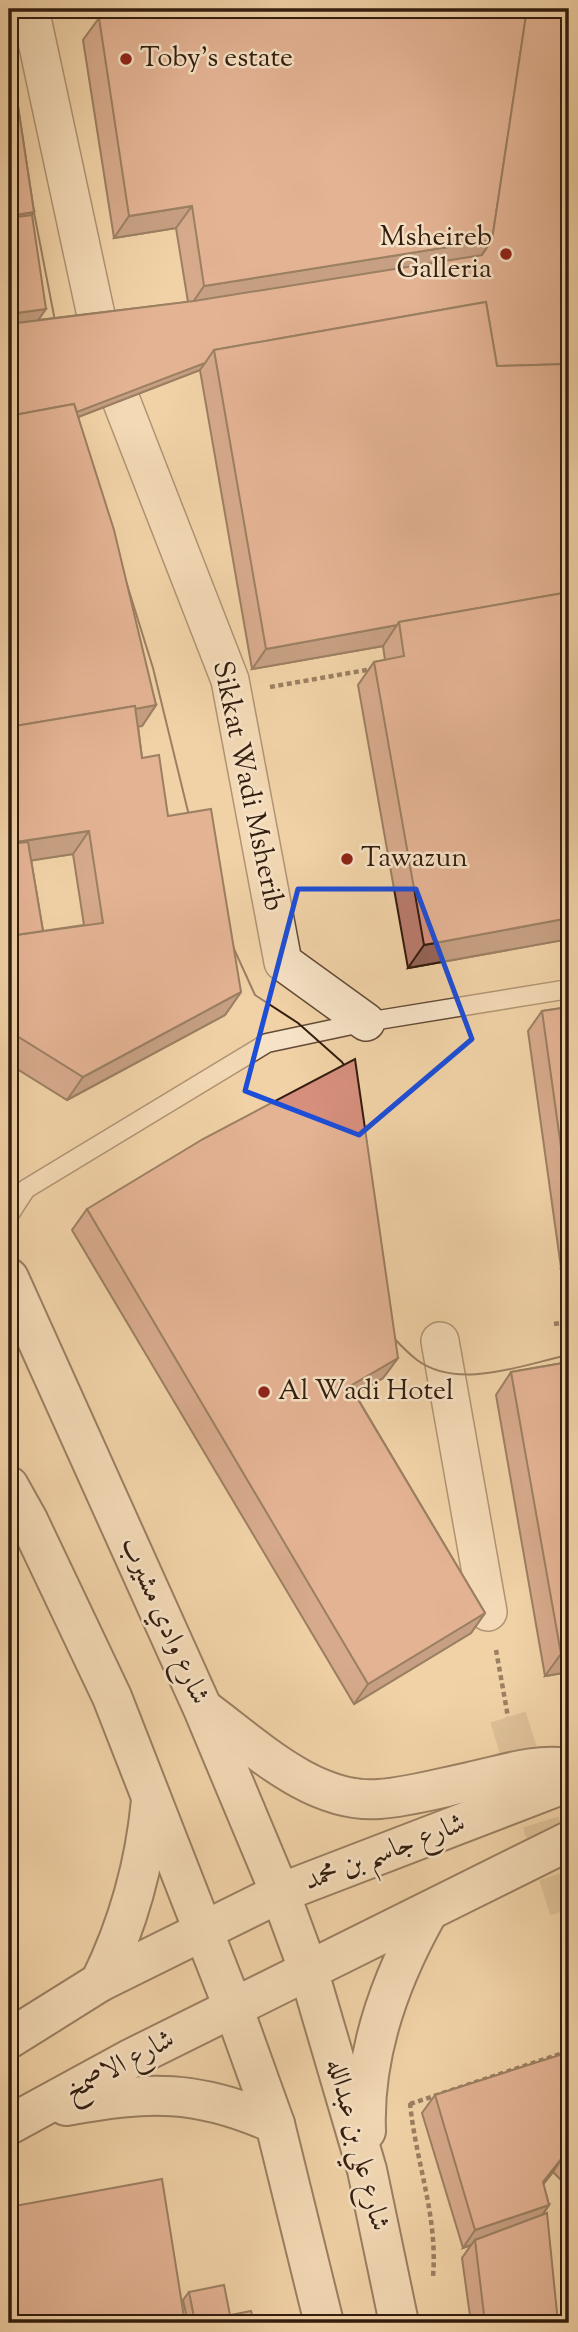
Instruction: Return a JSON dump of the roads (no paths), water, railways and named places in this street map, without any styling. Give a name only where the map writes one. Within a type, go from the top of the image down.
[{"type":"street","points":[[30,9],[97,320]]},
{"type":"street","name":"Sikkat Wadi Msherib","points":[[121,400],[233,694],[284,962],[366,1022]]},
{"type":"street","name":"شارع وادي مشيرب","points":[[9,1278],[203,1709],[280,1893],[308,1969]]},
{"type":"street","points":[[440,1341],[488,1612]]},
{"type":"street","points":[[9,1486],[28,1520],[112,1697],[233,2007],[275,2124],[324,2323]]},
{"type":"street","points":[[203,1709],[316,1786],[351,1798],[378,1800],[519,1769],[551,1766],[569,1768]]},
{"type":"street","name":"شارع جاسم بن محمد","points":[[203,1930],[280,1893],[569,1782]]},
{"type":"street","points":[[100,1982],[122,1934],[138,1885],[152,1796]]},
{"type":"street","points":[[233,2007],[428,1914],[569,1841]]},
{"type":"street","points":[[368,2170],[368,2088],[377,2032],[391,1988],[428,1914]]},
{"type":"street","points":[[9,2039],[100,1982],[203,1930]]},
{"type":"street","name":"شارع علي بن عبدالله","points":[[308,1969],[368,2170],[399,2323]]},
{"type":"street","name":"شارع الاصمخ","points":[[22,2118],[233,2007]]},
{"type":"street","points":[[22,2118],[114,2096],[175,2095],[230,2105],[275,2124]]},
{"type":"lane","points":[[9,1215],[26,1189],[267,1043],[366,1022],[569,989]]},
{"type":"tunnel","points":[[508,1717],[569,1913]]},
{"type":"tram line","points":[[30,192],[56,326]]},
{"type":"tram line","points":[[120,562],[153,668],[193,832]]},
{"type":"tram line","points":[[229,938],[255,995],[298,1023],[342,1062],[354,1081]]},
{"type":"tram line","points":[[385,1324],[385,1329],[417,1360],[452,1374],[512,1369],[569,1355]]},
{"type":"place","name":"Toby’s estate","points":[[126,59]]},
{"type":"place","name":"Msheireb Galleria","points":[[506,254]]},
{"type":"place","name":"Tawazun","points":[[347,859]]},
{"type":"place","name":"Al Wadi Hotel","points":[[264,1392]]}]
